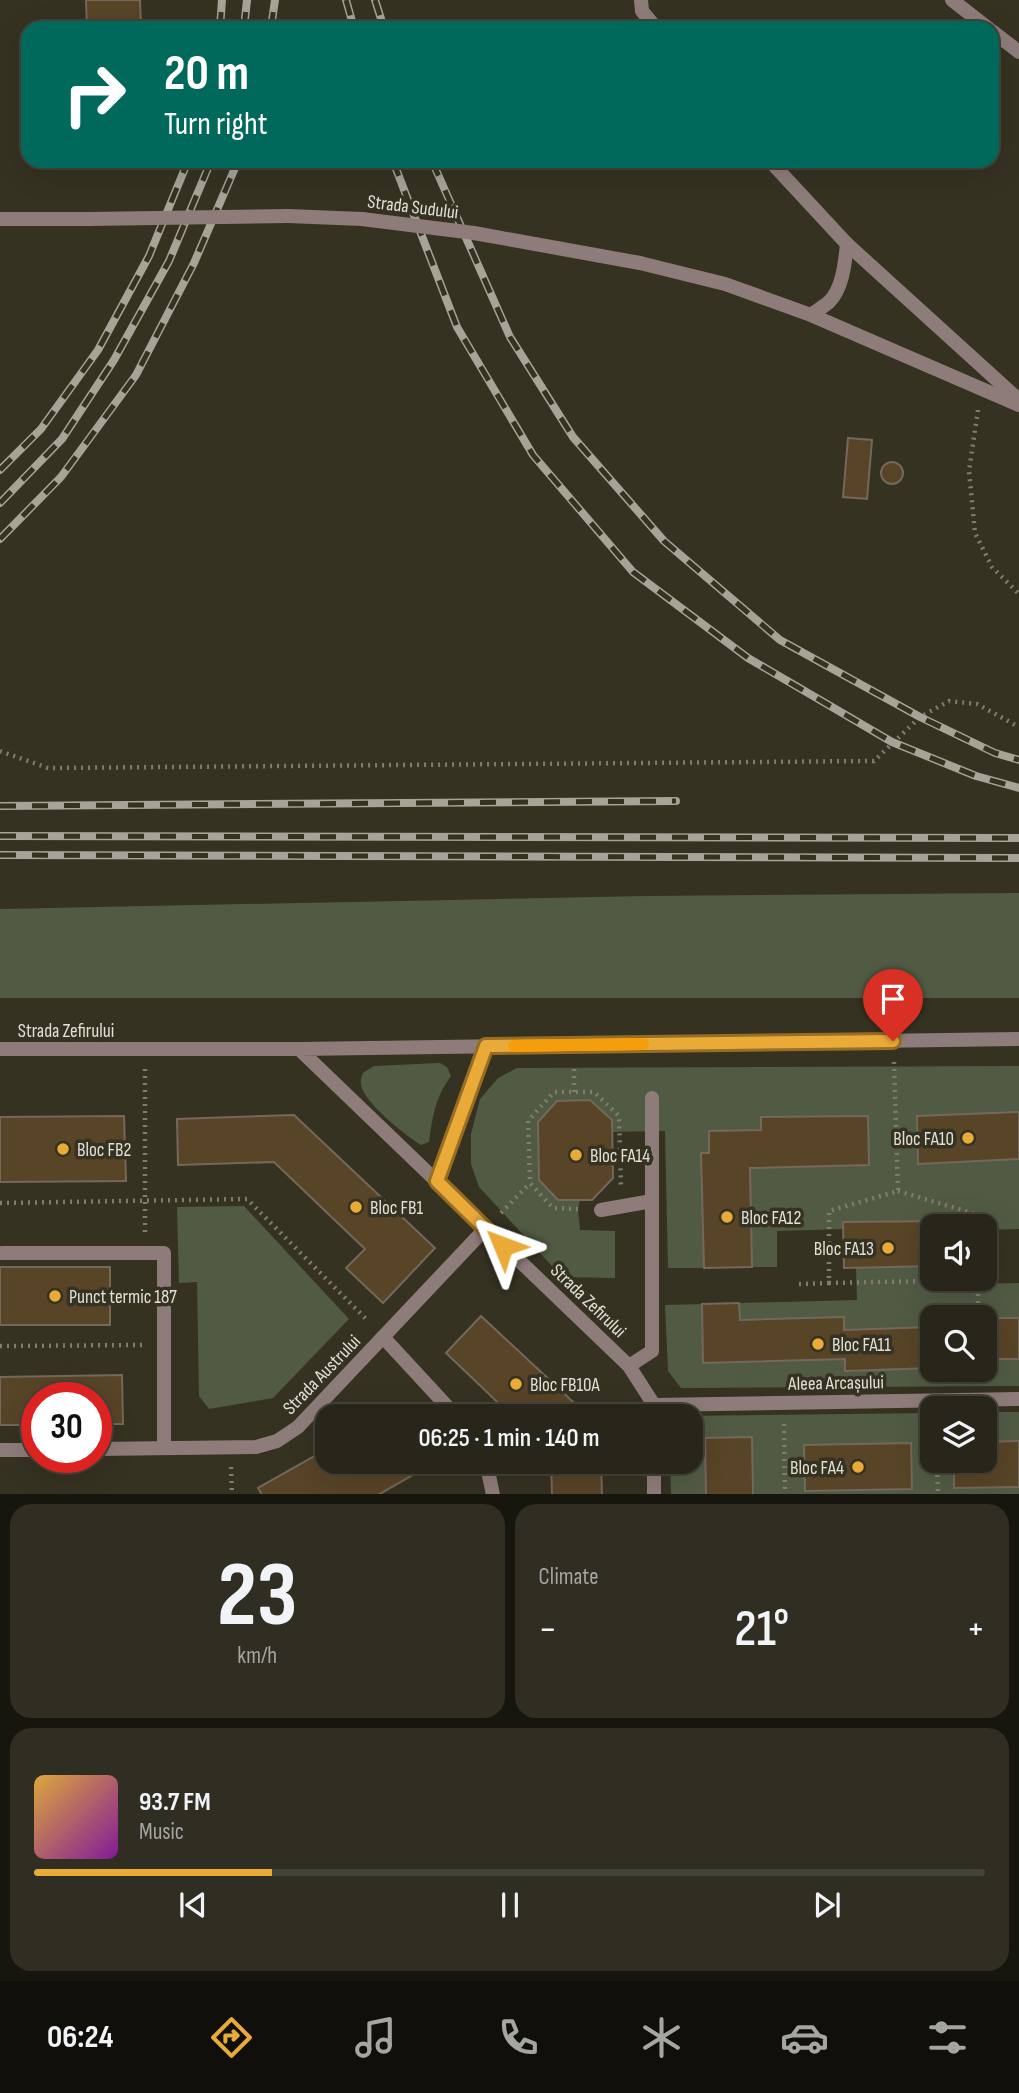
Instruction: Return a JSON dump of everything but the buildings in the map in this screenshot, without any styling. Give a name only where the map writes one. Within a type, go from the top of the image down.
[{"type":"street","points":[[952,0],[979,21]]},
{"type":"street","points":[[638,4],[651,21]]},
{"type":"street","points":[[999,37],[1019,52]]},
{"type":"street","name":"Strada Sudului","points":[[777,168],[848,244],[1019,402]]},
{"type":"street","name":"Strada Sudului","points":[[0,219],[288,216],[362,219],[474,233],[640,263],[725,284],[811,315],[1019,402]]},
{"type":"street","points":[[811,315],[830,301],[838,287],[848,244]]},
{"type":"street","points":[[893,1041],[1019,1039]]},
{"type":"street","name":"Strada Zefirului","points":[[0,1049],[299,1049],[893,1041]]},
{"type":"street","points":[[437,1181],[486,1046]]},
{"type":"street","name":"Strada Zefirului","points":[[299,1049],[629,1366],[651,1404]]},
{"type":"street","points":[[629,1366],[652,1351],[652,1098]]},
{"type":"street","points":[[601,1210],[652,1202]]},
{"type":"street","name":"Strada Austrului","points":[[112,1449],[256,1447],[278,1441],[298,1427],[485,1229]]},
{"type":"street","points":[[2,1253],[164,1254],[164,1448]]},
{"type":"street","points":[[383,1337],[445,1404]]},
{"type":"street","name":"Aleea Arcașului","points":[[703,1407],[784,1402],[1019,1399]]},
{"type":"street","points":[[0,1451],[21,1450]]},
{"type":"street","points":[[489,1474],[493,1494]]},
{"type":"street","points":[[654,1474],[654,1494]]},
{"type":"path","points":[[981,388],[969,471],[975,533],[992,567],[1019,594]]},
{"type":"path","points":[[0,751],[48,768],[874,761],[920,717],[949,701],[977,704],[1019,727]]},
{"type":"path","points":[[893,1041],[898,1191]]},
{"type":"path","points":[[145,1049],[145,1254]]},
{"type":"path","points":[[578,1209],[553,1208],[530,1183],[528,1121],[554,1092],[594,1092],[619,1116],[621,1186],[615,1194]]},
{"type":"path","points":[[485,1229],[530,1183]]},
{"type":"path","points":[[830,1283],[829,1211],[898,1191],[972,1214]]},
{"type":"path","points":[[0,1203],[247,1199],[383,1337]]},
{"type":"path","points":[[799,1284],[920,1281]]},
{"type":"path","points":[[0,1346],[164,1345]]},
{"type":"path","points":[[784,1402],[785,1494]]},
{"type":"path","points":[[937,1473],[938,1494]]},
{"type":"green space","points":[[1019,893],[1019,998],[0,998],[0,909],[648,896]]},
{"type":"green space","points":[[440,1063],[447,1067],[451,1076],[438,1099],[429,1142],[421,1145],[376,1108],[363,1091],[361,1078],[363,1073],[374,1066]]},
{"type":"green space","points":[[1019,1066],[1019,1112],[917,1117],[919,1163],[1019,1159],[1019,1229],[997,1230],[997,1214],[920,1214],[920,1221],[843,1222],[843,1229],[777,1231],[777,1267],[752,1267],[750,1168],[869,1165],[867,1116],[761,1117],[761,1130],[709,1132],[709,1153],[701,1153],[704,1268],[668,1268],[665,1131],[612,1132],[590,1100],[557,1101],[538,1122],[580,1200],[580,1230],[615,1231],[615,1278],[562,1277],[479,1187],[471,1164],[471,1134],[480,1099],[498,1078],[517,1068]]},
{"type":"green space","points":[[244,1206],[349,1319],[273,1398],[209,1409],[199,1396],[197,1282],[179,1283],[177,1207]]},
{"type":"green space","points":[[920,1266],[920,1291],[997,1291],[997,1283],[1019,1283],[1019,1318],[997,1319],[997,1305],[920,1305],[920,1327],[844,1330],[740,1320],[739,1303],[857,1300],[856,1268]]},
{"type":"green space","points":[[702,1304],[703,1362],[845,1359],[846,1370],[920,1368],[920,1382],[997,1382],[997,1359],[1019,1359],[1019,1386],[681,1388],[668,1371],[665,1305]]},
{"type":"green space","points":[[997,1412],[1019,1412],[1019,1441],[997,1442]]},
{"type":"green space","points":[[920,1413],[920,1473],[954,1473],[954,1488],[1019,1487],[1019,1494],[753,1494],[705,1438],[706,1494],[671,1494],[670,1474],[703,1474],[703,1416]],"holes":[[[804,1445],[912,1489],[805,1491]]]},
{"type":"railway","points":[[220,21],[222,0]]},
{"type":"railway","points":[[245,21],[247,0]]},
{"type":"railway","points":[[272,21],[275,0]]},
{"type":"railway","points":[[346,0],[352,21]]},
{"type":"railway","points":[[375,0],[382,21]]},
{"type":"railway","points":[[0,470],[41,429],[98,350],[149,256],[185,168]]},
{"type":"railway","points":[[0,503],[62,439],[114,360],[169,261],[208,168]]},
{"type":"railway","points":[[0,539],[61,477],[136,375],[194,263],[235,168]]},
{"type":"railway","points":[[396,168],[457,327],[533,455],[633,572],[748,658],[892,742],[976,776],[1019,788]]},
{"type":"railway","points":[[435,168],[510,337],[573,437],[664,541],[780,640],[920,717],[995,753],[1019,760]]},
{"type":"railway","points":[[0,806],[676,801]]},
{"type":"railway","points":[[0,836],[1019,838]]},
{"type":"railway","points":[[0,855],[1019,858]]},
{"type":"slow traffic","points":[[514,1046],[643,1044]]},
{"type":"place","name":"Bloc FA10","points":[[968,1138]]},
{"type":"place","name":"Bloc FB2","points":[[63,1149]]},
{"type":"place","name":"Bloc FA14","points":[[576,1155]]},
{"type":"place","name":"Bloc FB1","points":[[356,1207]]},
{"type":"place","name":"Bloc FA12","points":[[727,1217]]},
{"type":"place","name":"Bloc FA13","points":[[888,1248]]},
{"type":"place","name":"Punct termic 187","points":[[55,1296]]},
{"type":"place","name":"Bloc FA11","points":[[818,1344]]},
{"type":"place","name":"Bloc FB10A","points":[[516,1384]]},
{"type":"place","name":"Bloc FA4","points":[[858,1467]]},
{"type":"route","points":[[503,1246],[437,1181],[486,1046],[893,1041]]}]
